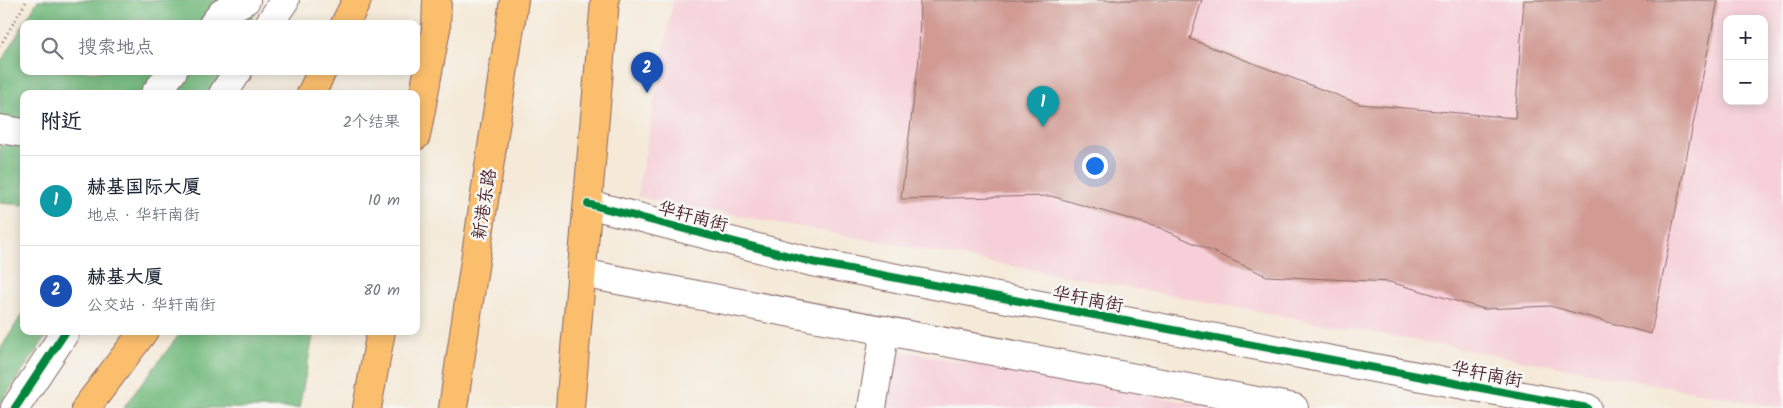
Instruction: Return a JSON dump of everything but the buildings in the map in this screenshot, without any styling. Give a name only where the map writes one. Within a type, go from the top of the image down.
[{"type":"main road","points":[[347,20],[357,0]]},
{"type":"main road","points":[[420,115],[436,29],[437,0]]},
{"type":"main road","name":"新港东路","points":[[453,408],[514,0]]},
{"type":"main road","points":[[570,408],[606,0]]},
{"type":"main road","points":[[313,90],[320,75]]},
{"type":"main road","points":[[86,408],[141,335]]},
{"type":"main road","points":[[367,408],[380,335]]},
{"type":"street","points":[[216,20],[222,13],[246,0]]},
{"type":"street","points":[[272,20],[284,0]]},
{"type":"street","points":[[158,90],[170,75]]},
{"type":"street","points":[[226,90],[235,75]]},
{"type":"street","points":[[0,129],[20,132]]},
{"type":"street","name":"华轩南街","points":[[588,204],[812,262],[1587,408]]},
{"type":"street","points":[[581,273],[1294,408]]},
{"type":"street","points":[[872,408],[885,330]]},
{"type":"street","points":[[15,408],[63,335]]},
{"type":"path","points":[[0,46],[27,0]]},
{"type":"shaded area","points":[[673,0],[1783,0],[1783,408],[637,197]]},
{"type":"shaded area","points":[[891,349],[1220,408],[882,408]]},
{"type":"green space","points":[[38,0],[259,0],[252,20],[26,20]]},
{"type":"green space","points":[[20,30],[20,75],[226,75],[216,90],[20,90],[20,205],[0,203],[0,64]]},
{"type":"green space","points":[[20,318],[20,335],[47,335],[0,404],[0,350]]},
{"type":"green space","points":[[179,335],[313,335],[299,408],[123,408]]},
{"type":"cycle path","points":[[588,204],[812,262],[1587,408]]},
{"type":"cycle path","points":[[15,408],[63,335]]},
{"type":"place","name":"赫基大厦","points":[[647,93]]},
{"type":"place","name":"赫基国际大厦","points":[[1043,127]]}]
